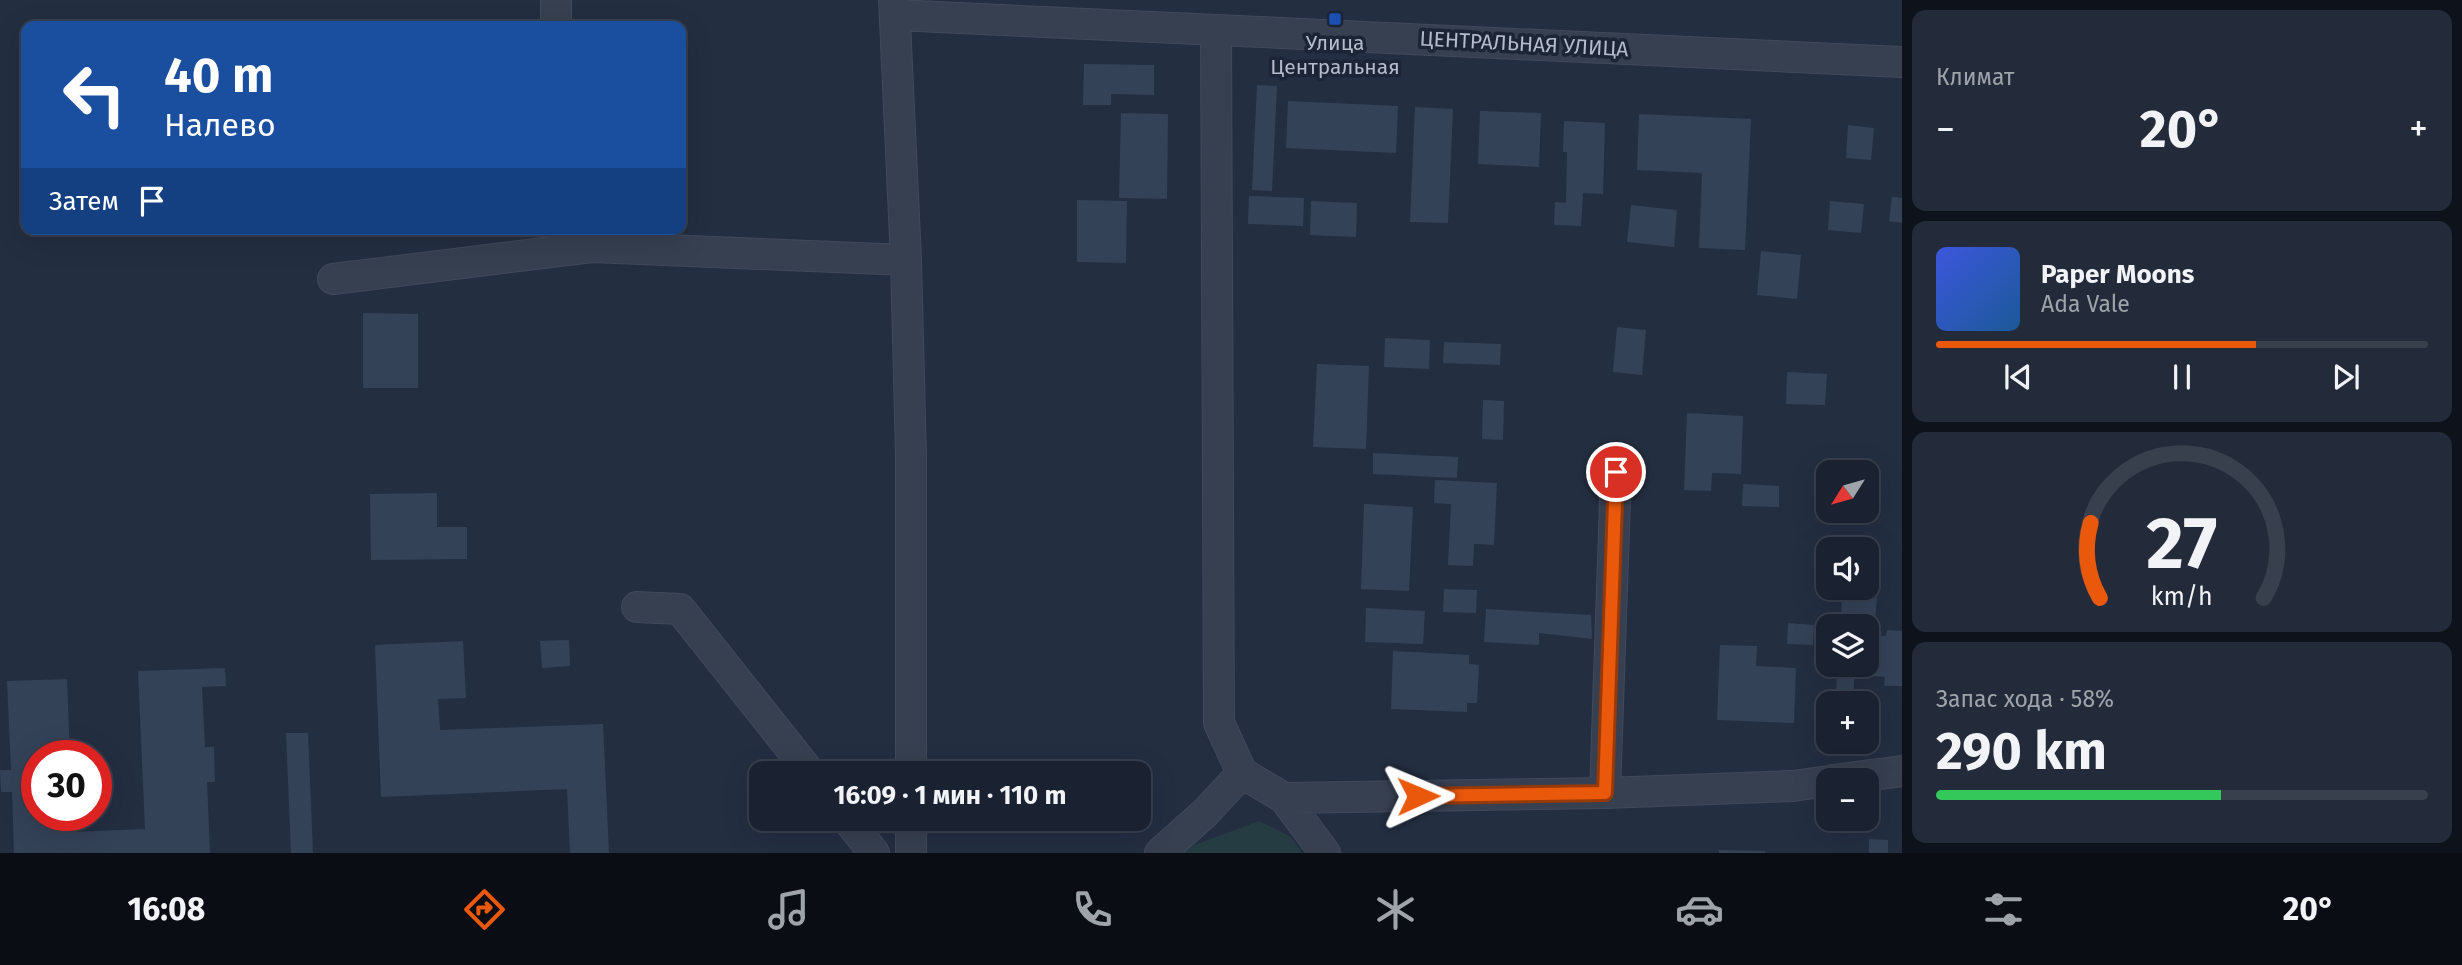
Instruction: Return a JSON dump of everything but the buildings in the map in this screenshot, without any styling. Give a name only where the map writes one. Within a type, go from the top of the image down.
[{"type":"street","points":[[556,0],[556,21]]},
{"type":"street","points":[[894,8],[906,260],[911,457],[911,761]]},
{"type":"street","name":"ЦЕНТРАЛЬНАЯ УЛИЦА","points":[[894,8],[1216,30],[1902,62]]},
{"type":"street","points":[[1216,30],[1219,723],[1242,773],[1284,798],[1325,853]]},
{"type":"street","points":[[333,279],[591,238],[906,260]]},
{"type":"street","points":[[1605,793],[1616,472]]},
{"type":"street","points":[[636,607],[680,609],[801,761]]},
{"type":"street","points":[[1879,774],[1902,771]]},
{"type":"street","points":[[1160,853],[1205,814],[1242,773]]},
{"type":"street","points":[[1284,798],[1605,793],[1816,783]]},
{"type":"street","points":[[857,831],[874,853]]},
{"type":"street","points":[[911,831],[911,853]]},
{"type":"green space","points":[[1259,821],[1291,837],[1302,853],[1184,853],[1192,846]]},
{"type":"place","name":"Улица Центральная","points":[[1335,19]]},
{"type":"route","points":[[1418,796],[1605,793],[1616,472]]}]
